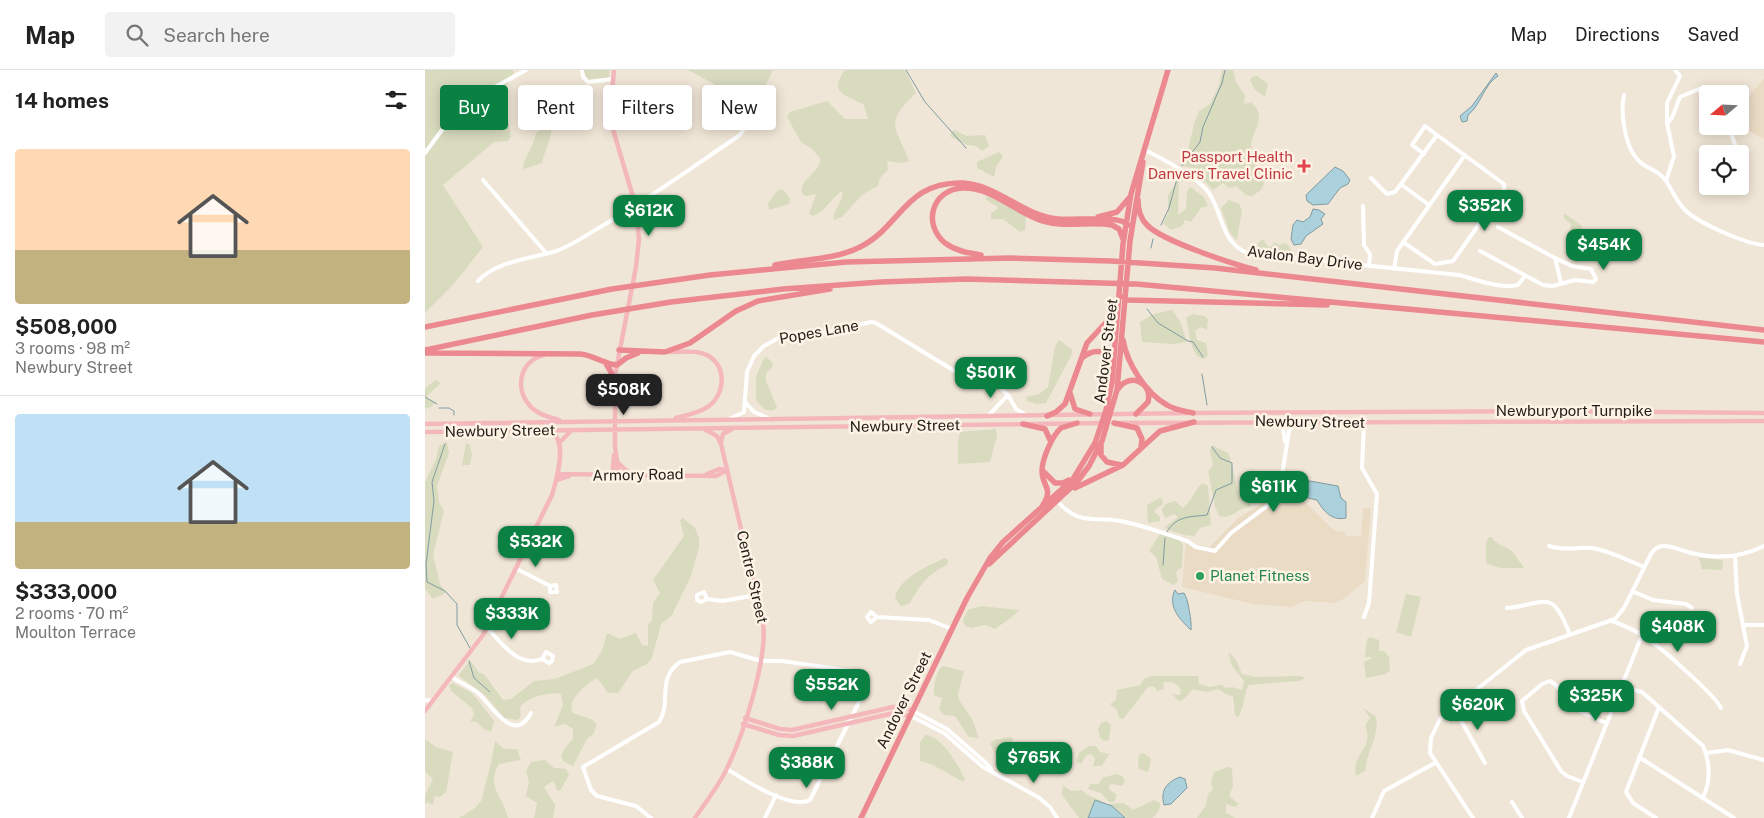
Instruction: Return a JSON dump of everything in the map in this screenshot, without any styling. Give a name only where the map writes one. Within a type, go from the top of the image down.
[{"type":"highway","name":"Andover Street","points":[[985,567],[1065,494],[1085,472],[1101,441],[1115,398],[1122,326],[1122,298],[1119,286],[1131,194],[1168,70]]},
{"type":"highway","name":"Andover Street","points":[[861,818],[952,629],[985,567],[1003,542],[1077,474],[1093,449],[1110,397],[1137,190],[1145,150]]},
{"type":"highway","points":[[425,327],[612,289],[753,270],[844,253],[858,248],[875,237],[913,198],[927,190],[947,184],[968,184],[983,187],[1047,218],[1120,219],[1126,222],[1131,234]]},
{"type":"highway","points":[[1011,258],[963,252],[946,244],[937,234],[932,221],[934,208],[939,199],[954,190],[977,190],[1043,221],[1061,224],[1112,225],[1121,233],[1123,244]]},
{"type":"highway","points":[[1137,190],[1141,216],[1152,230],[1223,260],[1275,275]]},
{"type":"highway","points":[[1087,219],[1117,212],[1126,204],[1131,194]]},
{"type":"highway","points":[[753,270],[876,260],[1011,258],[1137,262],[1275,275],[1764,330]]},
{"type":"highway","points":[[425,352],[592,315],[671,302],[783,289],[966,279],[1136,284],[1764,342]]},
{"type":"highway","points":[[619,350],[665,352],[690,343],[736,311],[758,301],[867,283]]},
{"type":"highway","points":[[1047,416],[1063,408],[1089,340],[1112,315],[1122,298],[1379,306]]},
{"type":"highway","points":[[1122,326],[1127,356],[1153,394],[1171,407],[1193,413]]},
{"type":"highway","points":[[425,352],[458,351],[590,355],[617,365],[625,358],[641,352]]},
{"type":"highway","points":[[1082,358],[1091,352],[1102,352],[1111,359],[1113,369]]},
{"type":"highway","points":[[605,362],[611,372],[615,386]]},
{"type":"highway","points":[[1115,398],[1125,382],[1133,379],[1141,382],[1148,390],[1149,398],[1145,407],[1136,414]]},
{"type":"highway","points":[[1070,393],[1075,409],[1090,414]]},
{"type":"highway","points":[[1065,494],[1123,464],[1164,429],[1195,422]]},
{"type":"highway","points":[[1039,510],[1049,493],[1042,474],[1051,443],[1061,428],[1077,423]]},
{"type":"highway","points":[[1114,423],[1137,428],[1142,439],[1139,451]]},
{"type":"highway","points":[[1023,424],[1045,429],[1051,443]]},
{"type":"highway","points":[[1101,441],[1101,451],[1104,459],[1114,465],[1123,464]]},
{"type":"highway","points":[[1043,467],[1048,478],[1055,483],[1063,483],[1077,474]]},
{"type":"main road","points":[[614,70],[612,126],[636,206],[639,239],[636,267],[617,365],[615,386],[616,476]]},
{"type":"main road","points":[[665,352],[706,354],[717,364],[722,381],[719,394],[707,407],[668,420]]},
{"type":"main road","points":[[552,353],[535,358],[528,364],[522,374],[522,391],[534,409],[565,422]]},
{"type":"main road","name":"Newbury Street","points":[[425,424],[1090,414],[1385,412]]},
{"type":"main road","name":"Newburyport Turnpike","points":[[1385,412],[1764,412]]},
{"type":"main road","name":"Newburyport Turnpike","points":[[1385,423],[1764,421]]},
{"type":"main road","name":"Newbury Street","points":[[425,432],[1077,423],[1385,423]]},
{"type":"main road","points":[[721,444],[721,436],[725,432],[742,427]]},
{"type":"main road","points":[[699,428],[715,434],[721,444]]},
{"type":"main road","points":[[425,711],[487,628],[552,495],[557,477],[560,442],[557,435],[548,430]]},
{"type":"main road","points":[[560,442],[564,436],[573,430]]},
{"type":"main road","name":"Centre Street","points":[[695,818],[727,769],[745,718],[761,660],[764,631],[721,444]]},
{"type":"main road","points":[[722,452],[722,460],[716,473],[727,481],[731,488]]},
{"type":"main road","points":[[559,463],[567,476]]},
{"type":"main road","points":[[615,463],[634,475]]},
{"type":"main road","points":[[599,476],[607,472],[615,463]]},
{"type":"main road","name":"Armory Road","points":[[557,477],[706,474],[727,470]]},
{"type":"main road","points":[[745,718],[788,730],[897,707],[912,714]]},
{"type":"main road","points":[[743,724],[788,736],[894,713],[912,714]]},
{"type":"street","points":[[425,153],[450,119],[473,99],[526,70]]},
{"type":"street","points":[[582,70],[583,77],[588,82],[613,79]]},
{"type":"street","points":[[1666,180],[1674,156],[1667,124],[1667,103],[1680,76],[1675,70]]},
{"type":"street","points":[[1667,124],[1672,118],[1680,96],[1694,90],[1699,90]]},
{"type":"street","points":[[1624,95],[1622,108],[1625,121],[1625,136],[1640,162],[1660,173],[1689,214],[1735,238],[1764,245]]},
{"type":"street","points":[[1403,242],[1437,264],[1453,261],[1504,187],[1501,180],[1425,126],[1412,145],[1424,154]]},
{"type":"street","points":[[478,281],[488,272],[511,263],[547,254],[568,246],[636,206],[740,135],[743,130]]},
{"type":"street","points":[[1371,178],[1387,194],[1395,192],[1437,135]]},
{"type":"street","name":"Avalon Bay Drive","points":[[1145,150],[1163,159],[1205,188],[1213,201],[1229,239],[1241,251],[1253,254],[1453,275],[1481,282],[1513,286],[1519,285],[1525,276]]},
{"type":"street","points":[[1393,269],[1396,255],[1403,242],[1465,155]]},
{"type":"street","points":[[483,180],[547,254]]},
{"type":"street","points":[[1402,185],[1429,206]]},
{"type":"street","points":[[1363,206],[1364,245],[1370,254],[1369,266]]},
{"type":"street","points":[[1480,251],[1543,286],[1575,280],[1593,282],[1596,279],[1591,269],[1573,266],[1555,258],[1498,226]]},
{"type":"street","points":[[541,246],[553,252]]},
{"type":"street","points":[[1555,258],[1561,283]]},
{"type":"street","name":"Popes Lane","points":[[746,403],[745,384],[749,366],[758,351],[767,344],[778,337],[794,333],[824,333],[871,322],[876,323],[953,372],[971,379],[993,382],[1008,395],[1016,409],[1030,416]]},
{"type":"street","points":[[988,416],[1008,395]]},
{"type":"street","points":[[728,419],[741,415],[746,403],[754,412],[770,419]]},
{"type":"street","points":[[1277,422],[1285,431],[1286,449]]},
{"type":"street","points":[[1057,502],[1069,513],[1082,519],[1121,521],[1187,542],[1196,547],[1215,551],[1231,533],[1267,506],[1275,496],[1280,488],[1289,431],[1296,422]]},
{"type":"street","points":[[1364,423],[1362,468],[1377,494],[1369,603],[1364,617]]},
{"type":"street","points":[[1549,546],[1561,550],[1585,548],[1601,550],[1644,567]]},
{"type":"street","points":[[1473,818],[1430,753],[1431,738],[1440,720],[1526,650],[1612,621],[1624,608],[1653,551],[1662,546],[1707,556],[1735,556],[1764,546]]},
{"type":"street","points":[[1735,556],[1736,585],[1747,646],[1740,664]]},
{"type":"street","points":[[517,569],[549,586]]},
{"type":"street","points":[[1632,591],[1653,600],[1687,604],[1692,608]]},
{"type":"street","points":[[707,599],[723,601],[756,595]]},
{"type":"street","points":[[1507,608],[1536,601],[1549,602],[1561,611],[1570,635]]},
{"type":"street","points":[[877,617],[929,620],[952,629]]},
{"type":"street","points":[[1612,621],[1642,635],[1709,694],[1721,708]]},
{"type":"street","points":[[1744,625],[1764,625]]},
{"type":"street","points":[[487,628],[520,660],[530,662],[543,659]]},
{"type":"street","points":[[1569,818],[1642,635]]},
{"type":"street","points":[[651,818],[636,806],[601,799],[594,794],[583,772],[584,765],[659,722],[664,710],[665,684],[674,667],[680,662],[730,652],[761,660],[811,664],[858,673],[863,677],[865,685],[853,716],[813,798],[799,804],[776,795],[727,769]]},
{"type":"street","points":[[451,676],[479,693],[504,721],[520,724],[531,713]]},
{"type":"street","points":[[1583,782],[1567,776],[1561,771],[1524,711],[1522,701],[1542,684],[1550,681],[1556,685],[1569,706],[1606,723]]},
{"type":"street","points":[[1621,687],[1639,691],[1697,740],[1706,753],[1709,778],[1703,798]]},
{"type":"street","points":[[425,700],[432,701]]},
{"type":"street","points":[[1656,818],[1633,803],[1627,794],[1639,757],[1659,707]]},
{"type":"street","points":[[1454,708],[1485,763]]},
{"type":"street","points":[[912,714],[939,730],[983,766],[1038,797],[1050,807],[1057,818]]},
{"type":"street","points":[[1706,753],[1728,750],[1764,760]]},
{"type":"street","points":[[1639,757],[1734,818]]},
{"type":"street","points":[[1372,818],[1384,791],[1435,763]]},
{"type":"street","points":[[765,818],[776,795]]},
{"type":"street","points":[[1512,802],[1522,818]]},
{"type":"shaded area","points":[[1764,78],[1764,139],[1749,131],[1749,97]]},
{"type":"shaded area","points":[[1272,482],[1285,483],[1335,531],[1345,532],[1346,536],[1361,536],[1363,508],[1371,508],[1365,581],[1345,598],[1335,603],[1305,601],[1292,607],[1253,604],[1182,587],[1186,539],[1198,545],[1209,547],[1238,518],[1260,505]]},
{"type":"green space","points":[[425,70],[512,70],[514,72],[507,85],[440,85],[440,130],[508,130],[508,117],[511,137],[508,141],[494,142],[443,185],[483,247],[453,285],[425,313]]},
{"type":"green space","points":[[583,70],[610,70],[609,78],[588,80]]},
{"type":"green space","points":[[688,70],[773,70],[765,85],[716,85]]},
{"type":"green space","points":[[845,70],[905,70],[916,93],[899,112],[895,126],[909,161],[901,163],[887,161],[888,170],[880,178],[878,186],[863,194],[842,217],[834,220],[835,212],[842,198],[842,191],[818,213],[813,216],[809,214],[816,194],[805,196],[802,193],[802,188],[817,168],[820,158],[812,149],[801,142],[787,117],[790,112],[827,101],[845,119],[868,119],[864,105],[846,96],[839,89],[840,78]]},
{"type":"green space","points":[[1222,70],[1233,70],[1236,82],[1245,95],[1244,104],[1252,102],[1258,112],[1259,121],[1251,141],[1251,146],[1264,184],[1261,190],[1252,196],[1246,195],[1236,186],[1229,188],[1223,183],[1213,190],[1196,169],[1179,165],[1188,150],[1199,111],[1210,104],[1219,85]]},
{"type":"green space","points":[[1257,76],[1268,84],[1265,97],[1255,90],[1250,80],[1252,77]]},
{"type":"green space","points":[[540,130],[551,130],[542,163],[524,169],[527,155],[536,133]]},
{"type":"green space","points":[[954,130],[967,136],[985,135],[989,146],[982,151],[976,146],[967,145],[951,137],[951,132]]},
{"type":"green space","points":[[999,152],[1003,156],[996,167],[994,177],[977,168],[977,162]]},
{"type":"green space","points":[[1179,178],[1178,215],[1186,209],[1187,191],[1190,187],[1204,197],[1208,206],[1201,208],[1191,222],[1185,220],[1182,226],[1171,230],[1163,223],[1168,214],[1168,195]]},
{"type":"green space","points":[[778,190],[783,190],[790,198],[789,204],[769,210],[768,203]]},
{"type":"green space","points":[[988,196],[1026,216],[1025,230],[1020,232],[1003,219],[991,219],[991,213],[999,208],[985,199]]},
{"type":"green space","points":[[1229,200],[1239,204],[1242,210],[1237,240],[1230,233],[1221,208]]},
{"type":"green space","points":[[1564,213],[1582,226],[1581,233],[1570,230],[1571,224],[1564,218]]},
{"type":"green space","points":[[1263,239],[1269,248],[1275,242],[1279,245],[1286,243],[1293,252],[1262,251],[1257,248],[1258,243]]},
{"type":"green space","points":[[1172,310],[1180,321],[1187,342],[1173,344],[1142,342],[1140,322],[1154,314]]},
{"type":"green space","points":[[1192,314],[1205,316],[1208,319],[1207,330],[1201,327],[1195,331],[1197,340],[1206,343],[1208,355],[1204,359],[1195,353],[1191,342],[1186,318]]},
{"type":"green space","points":[[1059,340],[1072,349],[1072,354],[1046,403],[1036,404],[1027,401],[1026,397],[1039,394],[1048,387],[1055,347]]},
{"type":"green space","points":[[767,357],[773,364],[772,368],[766,373],[766,381],[777,407],[774,410],[765,410],[756,400],[756,377],[764,358]]},
{"type":"green space","points":[[436,380],[441,383],[427,396],[428,399],[435,403],[425,409],[425,388]]},
{"type":"green space","points":[[996,429],[997,436],[990,462],[958,464],[960,432]]},
{"type":"green space","points":[[447,442],[449,453],[437,486],[439,502],[444,511],[433,555],[440,584],[446,593],[433,599],[425,589],[425,482],[436,459],[439,446]]},
{"type":"green space","points":[[466,443],[470,445],[472,455],[470,465],[462,465]]},
{"type":"green space","points":[[1212,445],[1228,453],[1238,491],[1243,499],[1251,503],[1251,507],[1246,507],[1228,517],[1219,516],[1215,507],[1208,471],[1213,465],[1210,451]]},
{"type":"green space","points":[[1202,483],[1208,486],[1211,525],[1200,528],[1194,536],[1183,535],[1164,528],[1178,517],[1174,514],[1166,518],[1162,509],[1166,504],[1175,501],[1183,508]]},
{"type":"green space","points":[[1160,498],[1163,504],[1154,511],[1160,517],[1160,521],[1148,523],[1147,505]]},
{"type":"green space","points":[[683,518],[695,528],[699,538],[699,548],[691,576],[672,615],[661,624],[652,658],[647,664],[633,671],[618,693],[608,693],[597,678],[578,693],[572,703],[573,713],[593,720],[597,725],[593,734],[587,739],[573,766],[563,761],[561,756],[564,749],[573,739],[573,729],[565,724],[554,727],[563,705],[561,694],[532,698],[520,708],[521,717],[517,720],[504,718],[485,695],[460,677],[459,675],[470,660],[479,673],[484,674],[503,700],[511,699],[534,681],[555,679],[593,664],[602,651],[607,633],[619,639],[636,633],[642,645],[648,646],[648,625],[652,620],[653,603],[660,593],[653,580],[684,536],[680,520]]},
{"type":"green space","points":[[1160,534],[1176,538],[1183,544],[1182,567],[1176,572],[1178,581],[1174,585],[1162,579],[1156,557],[1149,551]]},
{"type":"green space","points":[[1489,537],[1492,537],[1498,544],[1512,551],[1524,568],[1500,568],[1486,563],[1486,542]]},
{"type":"green space","points":[[945,558],[948,560],[947,565],[929,577],[909,604],[901,606],[895,598],[902,584],[915,574]]},
{"type":"green space","points":[[1699,558],[1723,560],[1722,570],[1702,569]]},
{"type":"green space","points":[[1406,594],[1421,597],[1411,637],[1396,632]]},
{"type":"green space","points":[[981,606],[1019,610],[995,629],[985,625],[971,628],[965,626],[963,620],[968,610]]},
{"type":"green space","points":[[1370,637],[1379,640],[1379,651],[1384,651],[1389,657],[1390,670],[1386,674],[1366,678],[1364,662],[1371,659],[1371,657],[1365,657],[1367,639]]},
{"type":"green space","points":[[1229,652],[1236,660],[1242,674],[1255,677],[1300,676],[1306,678],[1299,681],[1249,685],[1238,717],[1235,715],[1233,696],[1218,689],[1206,692],[1193,689],[1184,699],[1179,701],[1172,694],[1180,695],[1181,690],[1176,684],[1171,682],[1163,683],[1164,689],[1157,691],[1154,687],[1149,686],[1123,719],[1119,718],[1117,710],[1110,704],[1116,700],[1117,690],[1140,685],[1144,679],[1152,676],[1198,676],[1199,684],[1209,687],[1221,685],[1226,688],[1232,687],[1242,690],[1244,681],[1232,665]]},
{"type":"green space","points":[[943,666],[964,671],[958,694],[959,700],[972,719],[979,738],[969,737],[955,716],[944,715],[939,709],[942,698],[935,696],[934,684],[938,671]]},
{"type":"green space","points":[[453,683],[472,693],[494,721],[491,732],[484,729],[477,722],[470,721],[474,715],[472,708],[451,691],[449,685]]},
{"type":"green space","points":[[1363,708],[1375,716],[1377,723],[1375,736],[1366,763],[1366,770],[1356,776],[1355,768],[1367,740],[1365,726],[1370,718]]},
{"type":"green space","points":[[1106,721],[1111,725],[1109,740],[1105,741],[1100,738],[1098,729],[1101,723]]},
{"type":"green space","points":[[925,735],[938,740],[949,752],[965,779],[963,782],[933,765],[920,761],[920,742]]},
{"type":"green space","points":[[1013,738],[1010,750],[997,757],[990,744],[994,740]]},
{"type":"green space","points":[[425,739],[436,747],[453,752],[446,792],[440,797],[435,796],[433,805],[428,802],[425,804],[425,795],[433,779],[425,772]]},
{"type":"green space","points":[[495,741],[504,749],[517,749],[521,760],[499,764],[495,772],[495,786],[508,818],[459,818],[475,808],[481,801]]},
{"type":"green space","points":[[1089,746],[1096,746],[1100,752],[1109,754],[1102,766],[1093,766],[1095,758],[1091,754],[1086,756],[1081,764],[1076,762],[1079,753]]},
{"type":"green space","points":[[1143,753],[1151,758],[1147,772],[1138,768],[1139,755]]},
{"type":"green space","points":[[545,760],[554,768],[566,769],[569,775],[560,791],[557,790],[553,781],[544,787],[555,805],[553,818],[534,818],[537,803],[526,796],[529,781],[526,771],[531,762]]},
{"type":"green space","points":[[1228,767],[1232,768],[1233,786],[1229,796],[1239,804],[1235,807],[1226,804],[1226,813],[1236,818],[1197,818],[1205,807],[1209,792],[1213,791],[1211,782],[1214,772]]},
{"type":"green space","points":[[1116,774],[1122,776],[1125,781],[1122,786],[1109,785],[1109,789],[1117,795],[1114,802],[1109,802],[1101,793],[1088,789],[1090,784],[1099,784],[1102,778]]},
{"type":"green space","points":[[1063,785],[1071,791],[1082,790],[1087,795],[1106,804],[1124,803],[1133,810],[1154,800],[1160,803],[1159,808],[1157,814],[1152,818],[1079,818],[1062,795]]},
{"type":"water","points":[[1496,73],[1498,76],[1489,84],[1476,106],[1468,115],[1467,121],[1462,122],[1460,116],[1472,106]]},
{"type":"water","points":[[1335,167],[1343,171],[1350,180],[1348,184],[1340,188],[1328,204],[1313,205],[1307,201],[1306,195]]},
{"type":"water","points":[[1313,209],[1325,214],[1321,219],[1323,224],[1306,236],[1301,244],[1294,245],[1291,239],[1293,225],[1297,220],[1303,222],[1310,217]]},
{"type":"water","points":[[1287,477],[1338,486],[1341,498],[1346,502],[1346,518],[1341,519],[1329,515],[1317,500],[1308,498]]},
{"type":"water","points":[[1175,590],[1178,594],[1184,593],[1189,611],[1191,630],[1179,617],[1174,607],[1173,596]]},
{"type":"water","points":[[1180,777],[1185,779],[1187,788],[1171,804],[1164,805],[1163,795],[1166,787],[1171,781]]},
{"type":"water","points":[[1095,800],[1112,806],[1125,818],[1088,818]]},
{"type":"waterway","points":[[906,70],[925,102],[966,148]]},
{"type":"waterway","points":[[1182,166],[1200,142],[1203,127],[1222,83],[1225,70]]},
{"type":"waterway","points":[[1161,225],[1169,208],[1178,175]]},
{"type":"waterway","points":[[1151,248],[1153,239]]},
{"type":"waterway","points":[[1147,309],[1158,323],[1188,341],[1193,342],[1203,357]]},
{"type":"waterway","points":[[1202,374],[1207,405]]},
{"type":"waterway","points":[[425,397],[437,404]]},
{"type":"waterway","points":[[439,408],[449,408],[454,411],[454,415]]},
{"type":"waterway","points":[[445,444],[432,482],[434,501],[426,564],[427,582],[445,591],[457,604],[457,625],[470,648]]},
{"type":"waterway","points":[[1167,532],[1175,522],[1185,518],[1207,515],[1216,490],[1232,483],[1232,463],[1220,458],[1212,447]]},
{"type":"waterway","points":[[1163,565],[1165,538]]},
{"type":"waterway","points":[[469,661],[474,678],[490,692]]},
{"type":"place","name":"Passport Health Danvers Travel Clinic","points":[[1304,166]]},
{"type":"place","name":"Planet Fitness","points":[[1200,576]]}]
